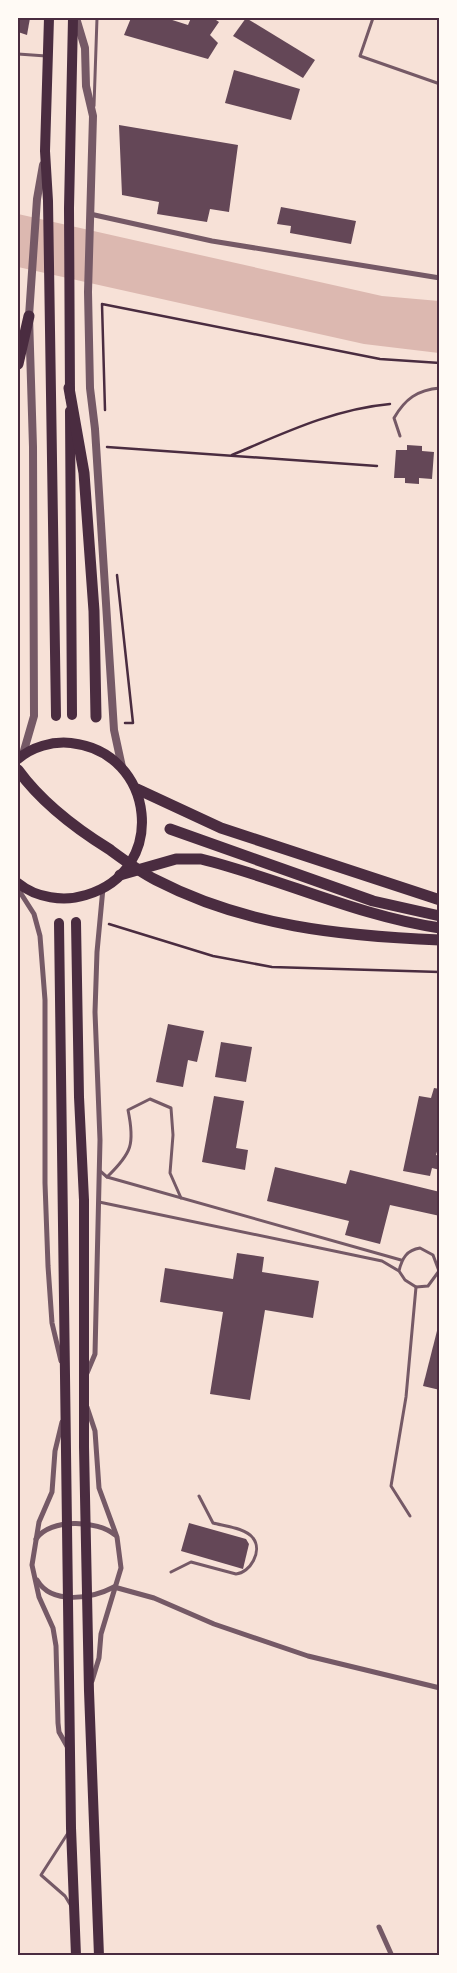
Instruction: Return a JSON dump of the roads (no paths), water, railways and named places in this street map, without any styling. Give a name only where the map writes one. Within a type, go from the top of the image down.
[{"type":"highway","points":[[18,364],[29,316]]},
{"type":"highway","points":[[69,388],[84,473],[94,611],[96,717]]},
{"type":"highway","points":[[18,770],[73,827],[156,880],[205,901],[257,918],[311,931],[364,937],[440,940]]},
{"type":"highway","points":[[137,790],[221,828],[440,900]]},
{"type":"highway","points":[[170,829],[373,901],[440,916]]},
{"type":"highway","points":[[120,875],[176,859],[201,859],[349,908],[417,925],[440,928]]},
{"type":"main road","points":[[49,18],[45,151],[48,201],[56,716]]},
{"type":"main road","points":[[72,715],[69,208],[74,18]]},
{"type":"main road","points":[[18,883],[32,892],[62,899],[78,898],[104,888],[120,875],[132,860],[139,844],[143,826],[142,807],[137,790],[122,767],[104,753],[83,744],[62,742],[40,746],[20,757]]},
{"type":"main road","points":[[76,922],[79,1097],[84,1200],[84,1396],[89,1691],[99,1956]]},
{"type":"main road","points":[[59,923],[69,1751],[76,1956]]},
{"type":"street","points":[[74,18],[85,48],[86,86],[93,116],[88,292],[90,388],[95,429],[114,724],[122,767]]},
{"type":"street","points":[[20,757],[34,716],[33,447],[29,316],[38,199],[45,151]]},
{"type":"street","points":[[90,214],[222,243],[440,278]]},
{"type":"street","points":[[84,1380],[95,1354],[100,1170],[95,1012],[97,952],[104,888]]},
{"type":"street","points":[[18,889],[34,914],[40,936],[44,1000],[45,1183],[49,1276],[52,1323],[65,1374]]},
{"type":"street","points":[[84,1396],[95,1431],[99,1488],[117,1537],[121,1568],[101,1634],[99,1658],[89,1691]]},
{"type":"street","points":[[64,1413],[55,1451],[52,1492],[39,1522],[32,1565],[40,1597],[53,1628],[56,1646],[59,1732],[69,1751]]},
{"type":"street","points":[[35,1542],[40,1534],[48,1529],[67,1524],[101,1526],[117,1537]]},
{"type":"street","points":[[35,1576],[44,1589],[68,1597],[87,1597],[114,1587],[154,1598],[214,1624],[308,1656],[440,1688]]},
{"type":"street","points":[[379,1927],[392,1956]]},
{"type":"lane","points":[[93,116],[97,18]]},
{"type":"lane","points":[[373,18],[360,56],[440,84]]},
{"type":"lane","points":[[18,54],[47,56]]},
{"type":"lane","points":[[400,436],[394,418],[404,401],[429,389],[440,388]]},
{"type":"lane","points":[[107,1177],[124,1161],[133,1136],[128,1110],[150,1099],[171,1108],[173,1135],[170,1173],[182,1199]]},
{"type":"lane","points":[[100,1170],[107,1177],[401,1260]]},
{"type":"lane","points":[[99,1202],[382,1261],[398,1271],[405,1280],[416,1287],[428,1286],[435,1279],[439,1271],[438,1262],[433,1255],[420,1248],[408,1252],[401,1260],[398,1271]]},
{"type":"lane","points":[[410,1516],[391,1486],[406,1397],[416,1287]]},
{"type":"lane","points":[[171,1572],[191,1562],[236,1574],[243,1574],[251,1567],[256,1546],[253,1537],[213,1523],[200,1496]]},
{"type":"lane","points":[[71,1828],[41,1875],[65,1896],[74,1913]]}]
